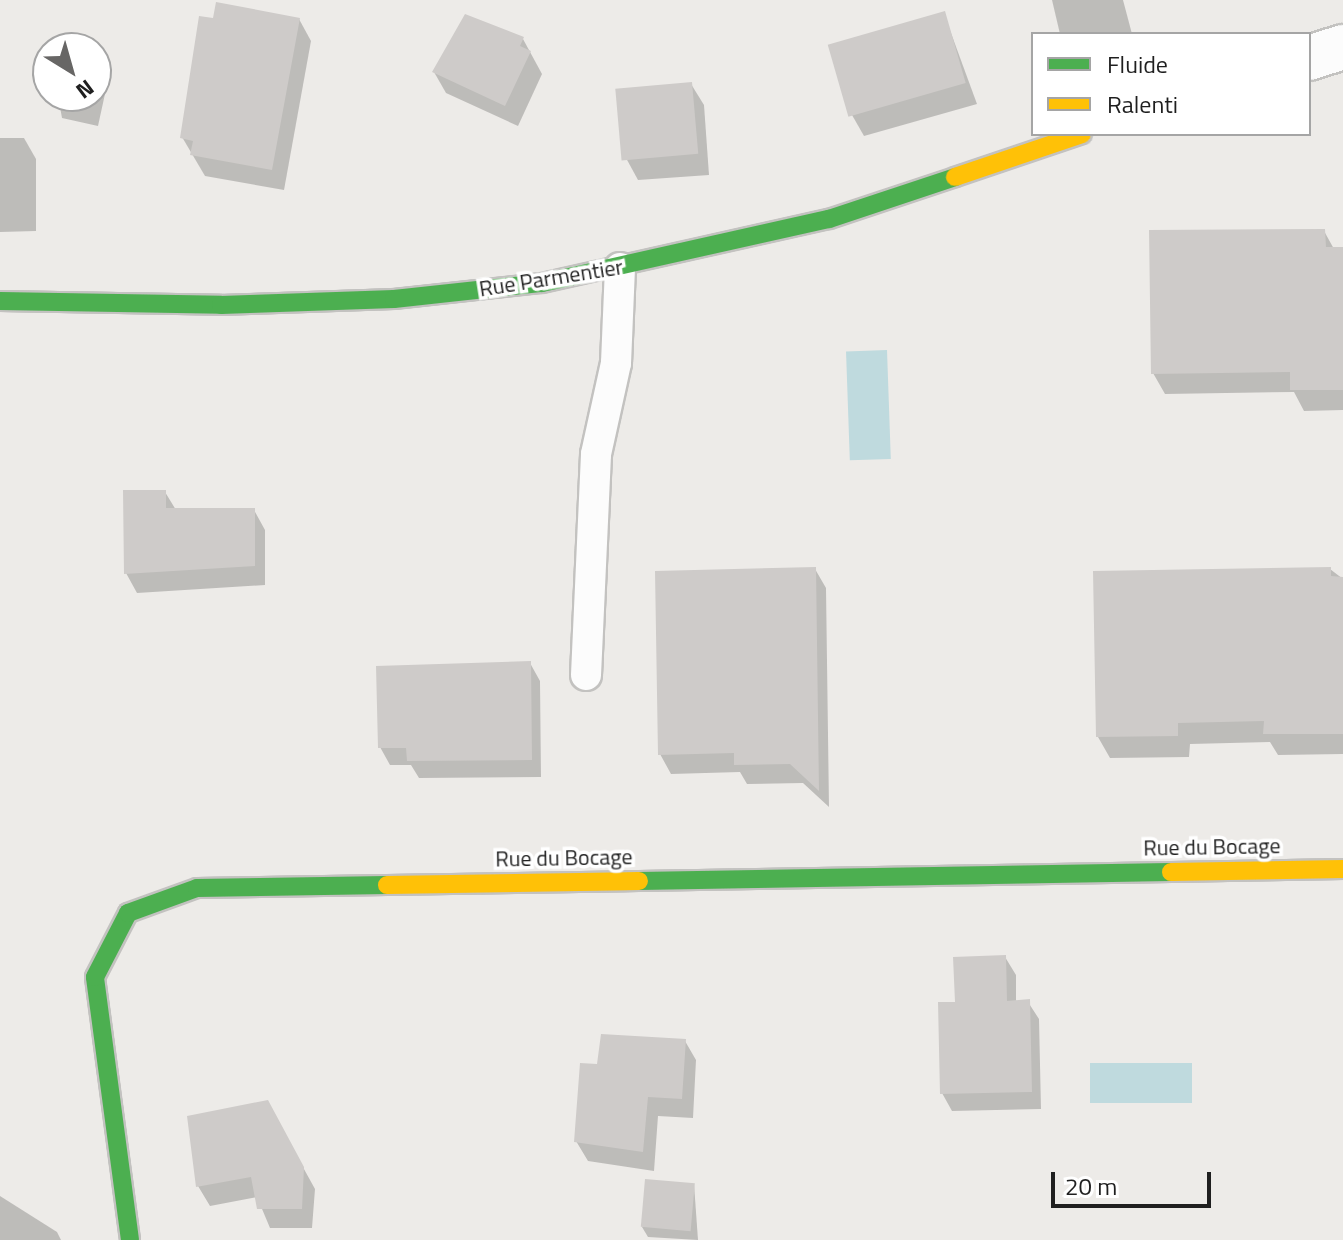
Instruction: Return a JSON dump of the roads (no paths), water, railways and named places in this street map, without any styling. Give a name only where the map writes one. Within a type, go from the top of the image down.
[{"type":"street","points":[[1311,57],[1343,47]]},
{"type":"street","name":"Rue Parmentier","points":[[0,301],[394,299],[620,268],[829,219],[1076,136]]},
{"type":"street","name":"Rue du Bocage","points":[[130,1240],[95,977],[128,913],[197,888],[1343,869]]},
{"type":"lane","points":[[586,675],[596,454],[616,363],[620,268]]},
{"type":"water","points":[[887,350],[891,459],[850,460],[846,351]]},
{"type":"water","points":[[1090,1063],[1192,1063],[1192,1103],[1090,1103]]}]
